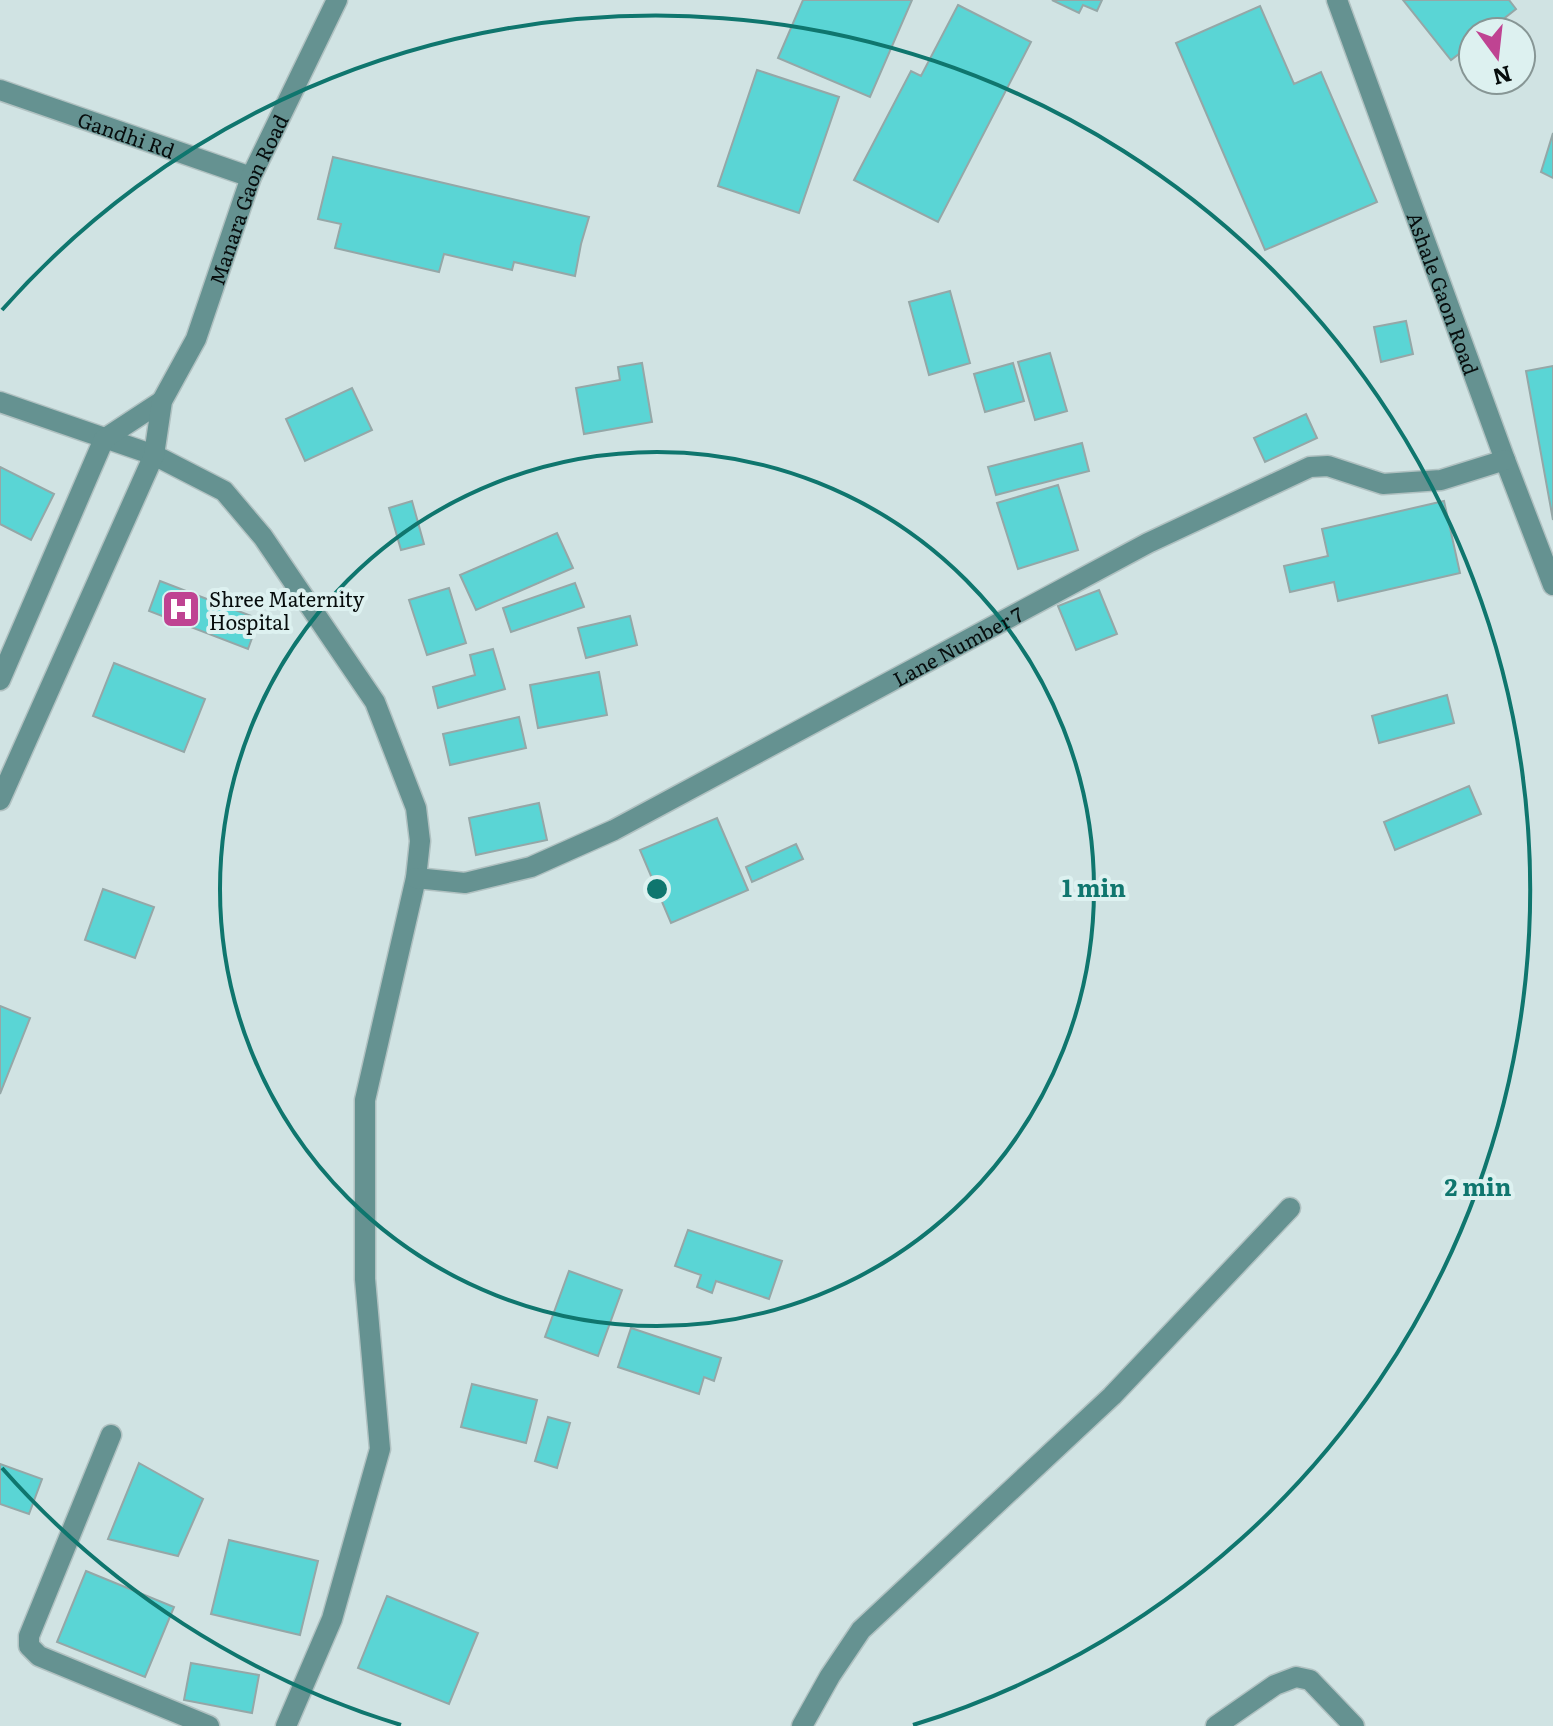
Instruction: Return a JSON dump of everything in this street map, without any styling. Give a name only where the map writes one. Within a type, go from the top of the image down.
[{"type":"street","name":"Manara Gaon Road","points":[[162,401],[196,339],[251,177],[337,0]]},
{"type":"street","name":"Ashale Gaon Road","points":[[1337,0],[1553,585]]},
{"type":"street","name":"Gandhi Rd","points":[[0,90],[251,177]]},
{"type":"street","points":[[0,680],[104,439],[162,401]]},
{"type":"street","points":[[0,800],[154,455],[162,401]]},
{"type":"street","points":[[0,402],[154,455],[224,491],[263,537],[375,702],[416,808],[420,841],[416,878],[365,1100],[365,1279],[380,1449],[332,1619],[286,1726]]},
{"type":"street","name":"Lane Number 7","points":[[416,878],[465,883],[531,867],[614,830],[1148,543],[1310,467],[1328,466],[1383,484],[1441,480],[1505,460]]},
{"type":"street","points":[[802,1726],[861,1630],[1112,1396],[1290,1208]]},
{"type":"street","points":[[111,1435],[29,1636],[29,1646],[39,1656],[209,1726]]},
{"type":"street","points":[[1216,1726],[1275,1685],[1296,1677],[1310,1680],[1354,1726]]},
{"type":"building","points":[[803,0],[912,0],[870,97],[778,58]]},
{"type":"building","points":[[1052,0],[1102,0],[1097,11],[1083,5],[1079,13]]},
{"type":"building","points":[[1403,0],[1509,0],[1516,9],[1507,16],[1457,16],[1457,55],[1451,60]]},
{"type":"building","points":[[958,5],[1031,42],[938,222],[854,180],[911,71],[921,76]]},
{"type":"building","points":[[1260,6],[1294,84],[1321,72],[1377,202],[1265,250],[1176,43]]},
{"type":"building","points":[[757,70],[839,97],[799,213],[718,186]]},
{"type":"building","points":[[1553,133],[1553,178],[1541,172]]},
{"type":"building","points":[[333,157],[589,217],[575,276],[514,262],[512,270],[444,254],[439,272],[335,248],[341,224],[318,219]]},
{"type":"building","points":[[950,291],[970,363],[929,375],[909,302]]},
{"type":"building","points":[[1406,321],[1413,354],[1381,362],[1374,327]]},
{"type":"building","points":[[1050,353],[1067,411],[1035,420],[1018,362]]},
{"type":"building","points":[[642,363],[652,422],[584,434],[576,388],[620,380],[618,367]]},
{"type":"building","points":[[1013,363],[1024,401],[985,412],[974,374]]},
{"type":"building","points":[[1553,366],[1553,520],[1526,371]]},
{"type":"building","points":[[352,388],[372,430],[305,461],[286,419]]},
{"type":"building","points":[[1306,414],[1317,438],[1265,462],[1254,438]]},
{"type":"building","points":[[1082,443],[1089,471],[996,495],[988,467]]},
{"type":"building","points":[[0,467],[54,494],[31,540],[0,524]]},
{"type":"building","points":[[1058,485],[1078,550],[1018,569],[997,503]]},
{"type":"building","points":[[412,501],[424,544],[401,550],[389,508]]},
{"type":"building","points":[[1444,501],[1460,573],[1338,601],[1334,582],[1290,592],[1284,566],[1328,556],[1322,529]]},
{"type":"building","points":[[557,533],[573,568],[476,610],[460,575]]},
{"type":"building","points":[[160,581],[259,619],[248,649],[149,611]]},
{"type":"building","points":[[575,583],[584,607],[511,632],[503,608]]},
{"type":"building","points":[[449,588],[466,643],[427,655],[409,600]]},
{"type":"building","points":[[1099,590],[1117,634],[1076,650],[1058,606]]},
{"type":"building","points":[[630,616],[637,645],[586,658],[578,628]]},
{"type":"building","points":[[493,649],[505,689],[438,708],[433,687],[475,675],[470,655]]},
{"type":"building","points":[[114,663],[205,699],[184,752],[93,716]]},
{"type":"building","points":[[599,672],[607,715],[538,728],[530,685]]},
{"type":"building","points":[[1447,695],[1454,723],[1379,743],[1372,716]]},
{"type":"building","points":[[519,717],[526,748],[450,765],[443,734]]},
{"type":"building","points":[[1469,786],[1481,814],[1395,850],[1384,822]]},
{"type":"building","points":[[539,803],[547,840],[476,855],[469,818]]},
{"type":"building","points":[[717,818],[748,890],[671,923],[640,850]]},
{"type":"building","points":[[796,844],[803,859],[752,882],[746,867]]},
{"type":"building","points":[[103,889],[154,907],[135,958],[85,940]]},
{"type":"building","points":[[0,1006],[30,1018],[0,1094]]},
{"type":"building","points":[[688,1230],[782,1261],[769,1299],[716,1281],[712,1293],[697,1287],[701,1275],[675,1266]]},
{"type":"building","points":[[569,1271],[622,1290],[598,1356],[545,1337]]},
{"type":"building","points":[[631,1328],[721,1358],[714,1381],[704,1377],[699,1394],[618,1367]]},
{"type":"building","points":[[472,1384],[537,1400],[526,1443],[461,1427]]},
{"type":"building","points":[[548,1417],[570,1423],[557,1468],[535,1461]]},
{"type":"building","points":[[139,1463],[203,1499],[178,1556],[108,1539]]},
{"type":"building","points":[[0,1464],[42,1479],[29,1514],[0,1504]]},
{"type":"building","points":[[229,1540],[318,1561],[300,1635],[211,1614]]},
{"type":"building","points":[[86,1571],[174,1607],[145,1677],[57,1642]]},
{"type":"building","points":[[387,1596],[478,1633],[449,1704],[358,1668]]},
{"type":"building","points":[[191,1663],[259,1675],[252,1713],[184,1700]]},
{"type":"place","name":"Shree Maternity Hospital","points":[[181,609]]}]
